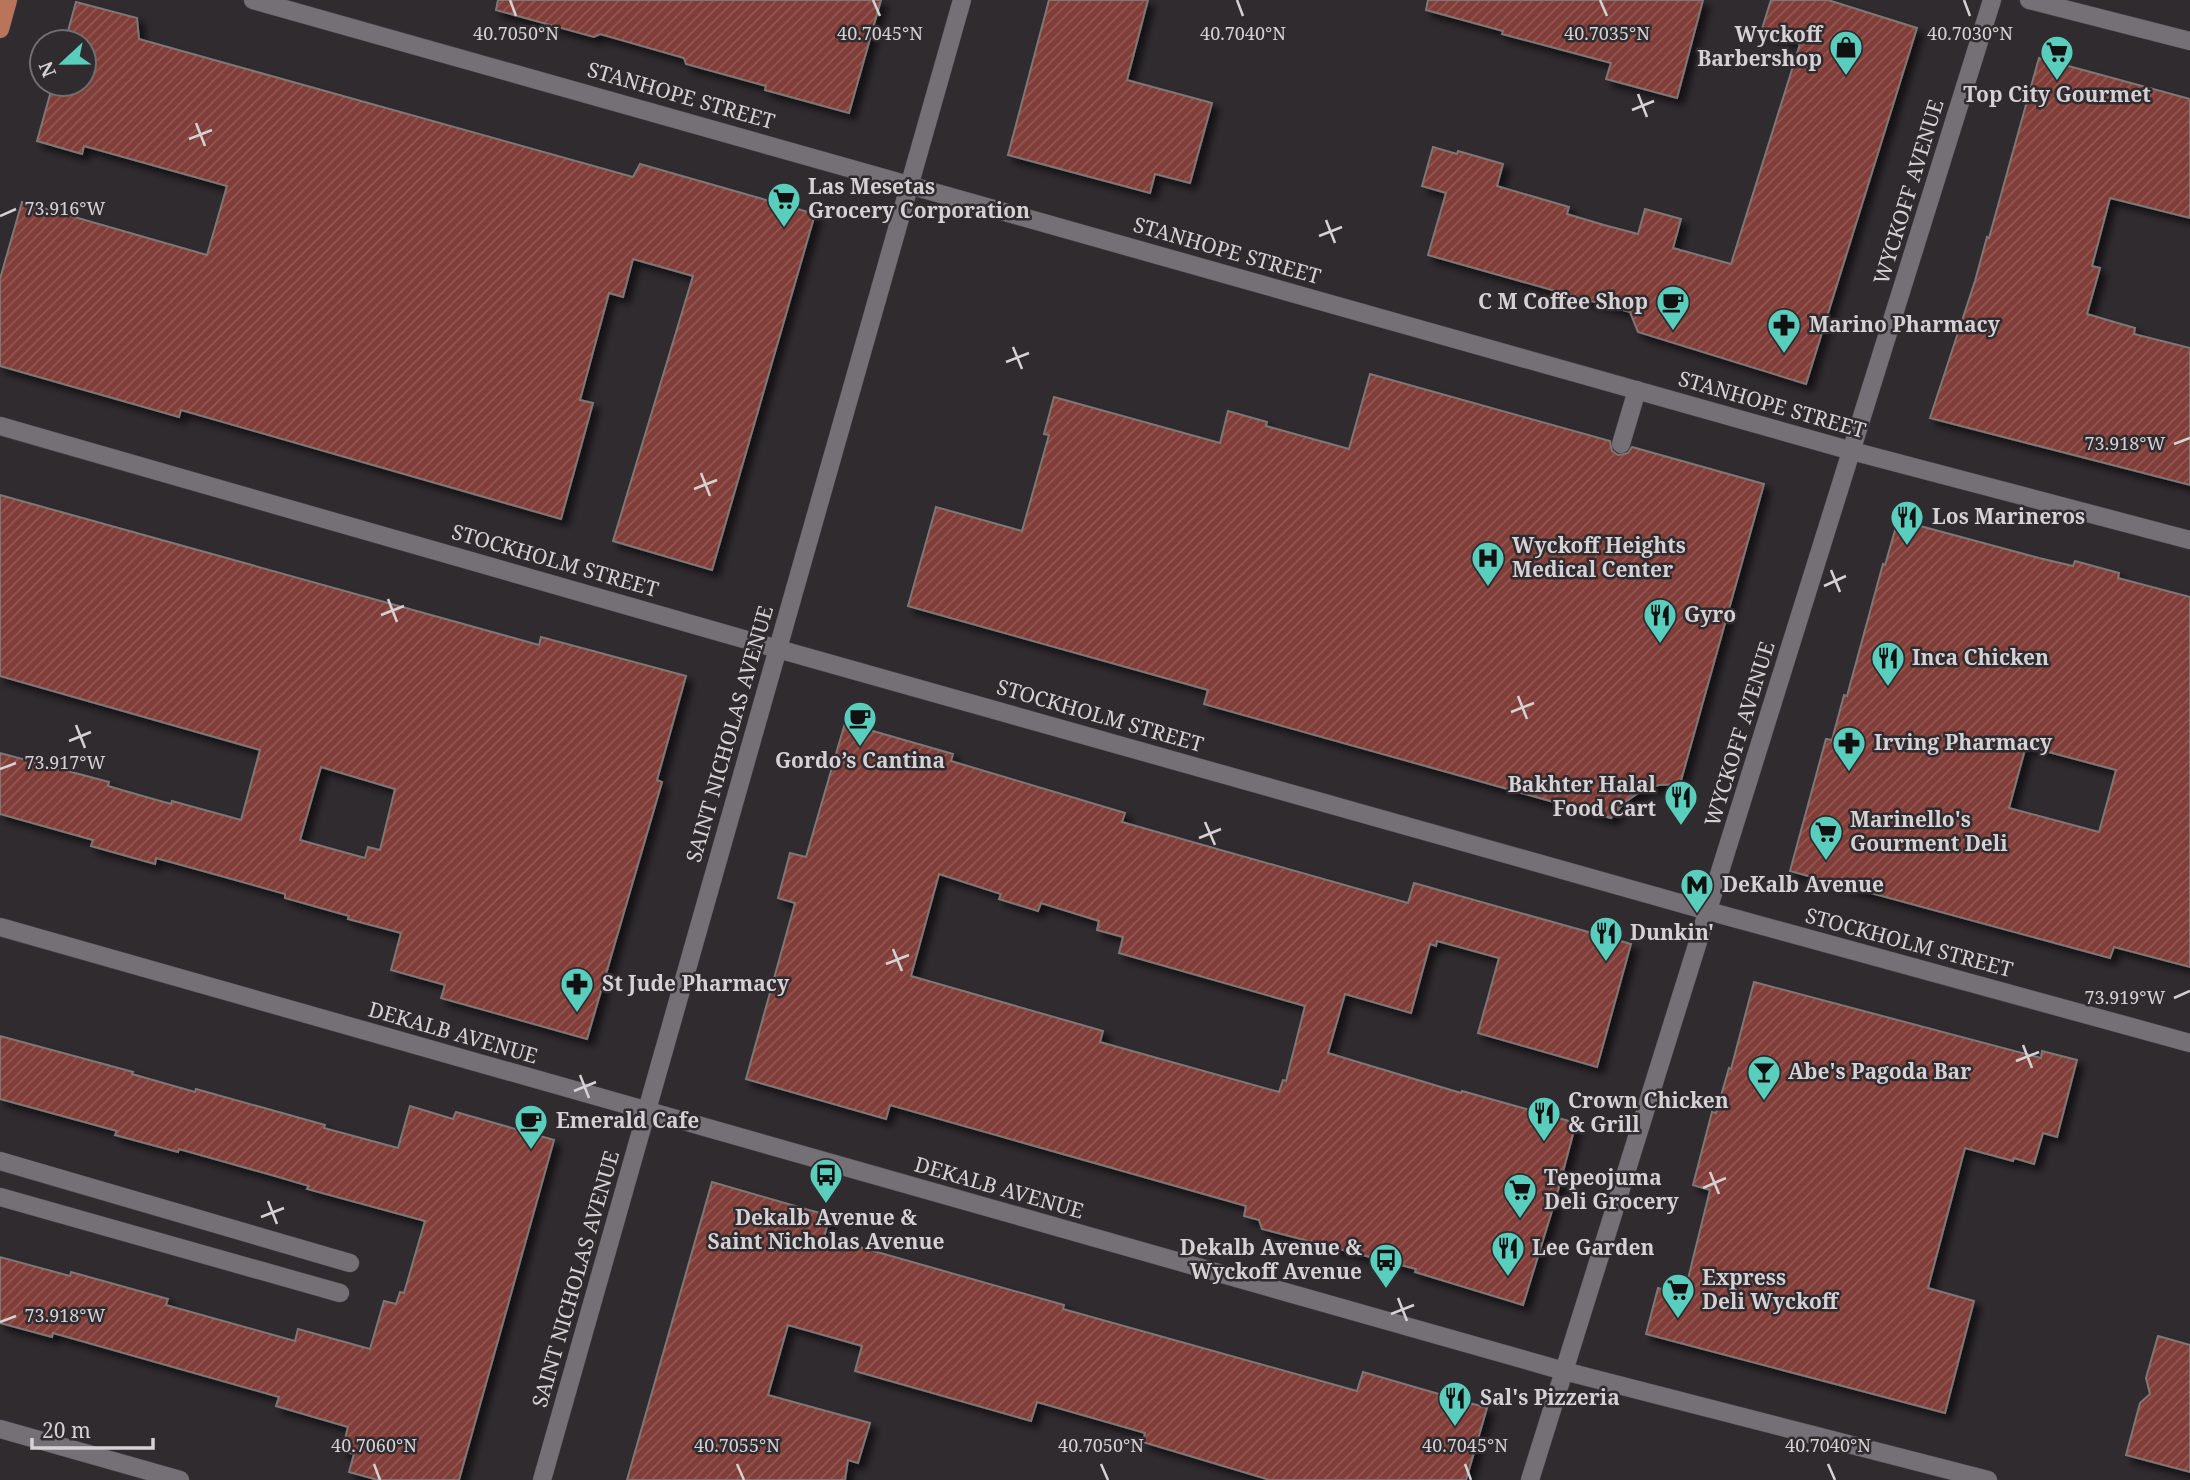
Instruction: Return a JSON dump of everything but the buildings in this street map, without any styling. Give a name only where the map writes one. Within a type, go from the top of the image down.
[{"type":"main road","points":[[0,29],[8,0]]},
{"type":"street","name":"STANHOPE STREET","points":[[253,0],[1852,451],[2190,540]]},
{"type":"street","name":"SAINT NICHOLAS AVENUE","points":[[542,1480],[962,0]]},
{"type":"street","name":"WYCKOFF AVENUE","points":[[1530,1480],[1992,0]]},
{"type":"street","points":[[2029,0],[2190,41]]},
{"type":"street","points":[[1620,444],[1637,390]]},
{"type":"street","name":"STOCKHOLM STREET","points":[[0,426],[778,649],[1708,911],[2190,1043]]},
{"type":"street","name":"DEKALB AVENUE","points":[[0,927],[1564,1371],[1988,1480]]},
{"type":"street","points":[[0,1161],[350,1263]]},
{"type":"street","points":[[0,1197],[340,1293]]},
{"type":"street","points":[[0,1429],[180,1480]]},
{"type":"place","name":"Wyckoff Barbershop","points":[[1846,77]]},
{"type":"place","name":"Top City Gourmet","points":[[2057,82]]},
{"type":"place","name":"Las Mesetas Grocery Corporation","points":[[784,229]]},
{"type":"place","name":"C M Coffee Shop","points":[[1673,332]]},
{"type":"place","name":"Marino Pharmacy","points":[[1784,355]]},
{"type":"place","name":"Los Marineros","points":[[1907,547]]},
{"type":"place","name":"Wyckoff Heights Medical Center","points":[[1488,588]]},
{"type":"place","name":"Gyro","points":[[1660,645]]},
{"type":"place","name":"Inca Chicken","points":[[1888,688]]},
{"type":"place","name":"Gordo’s Cantina","points":[[860,748]]},
{"type":"place","name":"Irving Pharmacy","points":[[1849,773]]},
{"type":"place","name":"Bakhter Halal Food Cart","points":[[1681,827]]},
{"type":"place","name":"Marinello's Gourment Deli","points":[[1826,862]]},
{"type":"place","name":"DeKalb Avenue","points":[[1697,915]]},
{"type":"place","name":"Dunkin'","points":[[1606,963]]},
{"type":"place","name":"St Jude Pharmacy","points":[[577,1014]]},
{"type":"place","name":"Abe's Pagoda Bar","points":[[1764,1102]]},
{"type":"place","name":"Crown Chicken & Grill","points":[[1544,1143]]},
{"type":"place","name":"Emerald Cafe","points":[[531,1151]]},
{"type":"place","name":"Dekalb Avenue & Saint Nicholas Avenue","points":[[826,1205]]},
{"type":"place","name":"Tepeojuma Deli Grocery","points":[[1520,1220]]},
{"type":"place","name":"Lee Garden","points":[[1508,1278]]},
{"type":"place","name":"Dekalb Avenue & Wyckoff Avenue","points":[[1386,1290]]},
{"type":"place","name":"Express Deli Wyckoff","points":[[1678,1320]]},
{"type":"place","name":"Sal's Pizzeria","points":[[1455,1428]]}]
